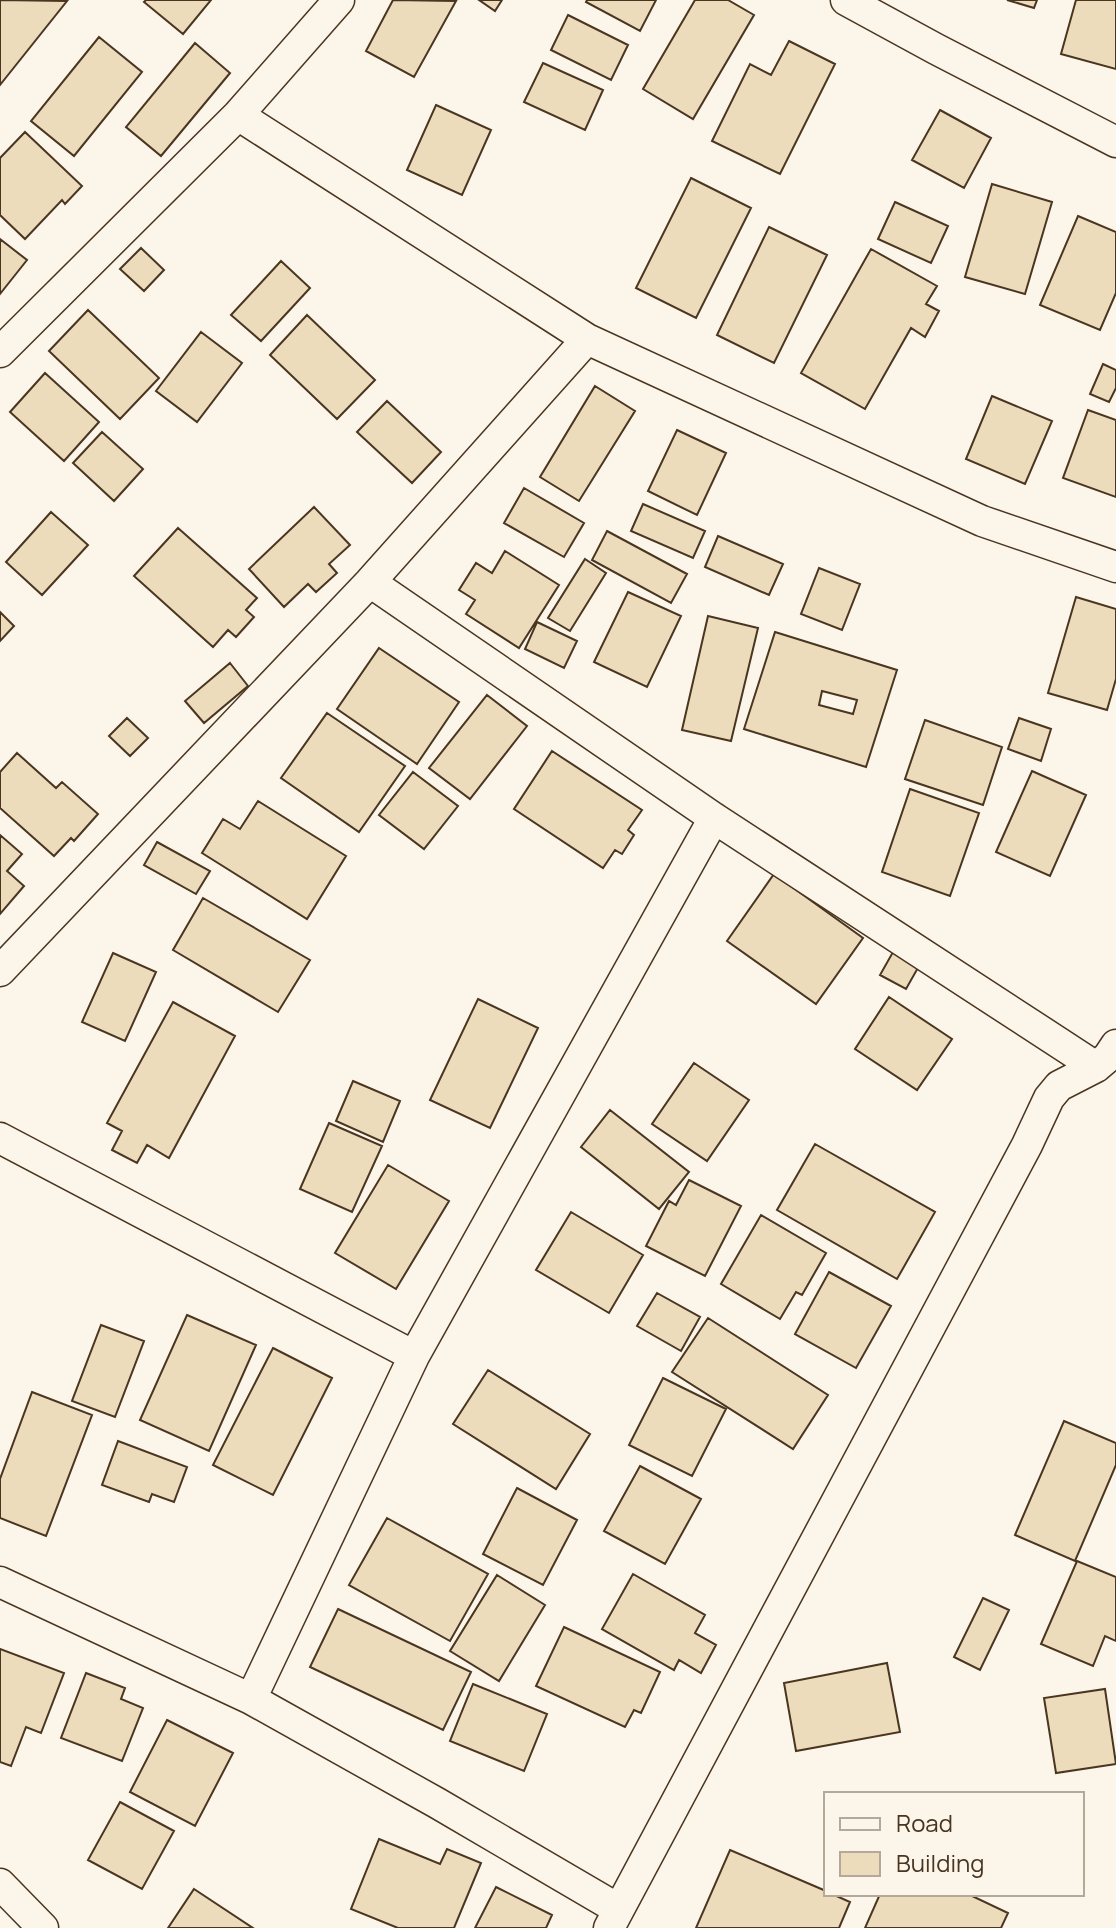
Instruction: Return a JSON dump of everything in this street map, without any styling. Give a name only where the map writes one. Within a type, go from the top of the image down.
[{"type":"street","points":[[0,352],[238,115],[339,0]]},
{"type":"street","points":[[846,0],[1116,142]]},
{"type":"street","points":[[238,115],[587,339],[982,521],[1116,567]]},
{"type":"street","points":[[0,971],[370,582],[587,339]]},
{"type":"street","points":[[0,1582],[251,1699],[437,1803],[614,1918],[1020,1159],[1049,1098],[1059,1086],[1106,1056],[714,818],[370,582]]},
{"type":"street","points":[[251,1699],[414,1356],[714,818]]},
{"type":"street","points":[[0,1138],[414,1356]]},
{"type":"street","points":[[0,1884],[43,1928]]},
{"type":"building","points":[[0,0],[67,1],[0,85]]},
{"type":"building","points":[[211,0],[183,34],[144,2]]},
{"type":"building","points":[[393,0],[456,1],[414,77],[366,51]]},
{"type":"building","points":[[479,0],[502,0],[495,11]]},
{"type":"building","points":[[587,0],[656,0],[640,31]]},
{"type":"building","points":[[695,0],[728,0],[754,15],[693,119],[643,89]]},
{"type":"building","points":[[1007,0],[1037,0],[1034,8]]},
{"type":"building","points":[[1076,0],[1116,0],[1116,69],[1061,54]]},
{"type":"building","points":[[568,15],[628,45],[611,80],[551,50]]},
{"type":"building","points":[[99,37],[142,72],[74,156],[31,121]]},
{"type":"building","points":[[789,41],[835,64],[780,174],[712,141],[750,64],[771,75]]},
{"type":"building","points":[[195,43],[230,73],[161,156],[126,127]]},
{"type":"building","points":[[543,63],[603,90],[585,130],[524,102]]},
{"type":"building","points":[[436,105],[491,130],[462,195],[407,170]]},
{"type":"building","points":[[940,110],[991,138],[964,188],[912,160]]},
{"type":"building","points":[[25,132],[82,186],[65,204],[62,200],[25,239],[0,215],[0,158]]},
{"type":"building","points":[[691,178],[751,208],[696,318],[636,288]]},
{"type":"building","points":[[992,184],[1052,202],[1025,294],[965,277]]},
{"type":"building","points":[[895,202],[948,226],[931,263],[878,239]]},
{"type":"building","points":[[1078,216],[1116,232],[1116,293],[1100,330],[1040,305]]},
{"type":"building","points":[[769,227],[827,255],[774,363],[717,335]]},
{"type":"building","points":[[0,239],[27,260],[0,294]]},
{"type":"building","points":[[141,248],[164,270],[144,291],[120,269]]},
{"type":"building","points":[[871,249],[937,286],[926,304],[939,311],[925,337],[911,328],[865,409],[801,373]]},
{"type":"building","points":[[281,261],[310,288],[261,341],[231,315]]},
{"type":"building","points":[[88,310],[159,378],[120,419],[49,351]]},
{"type":"building","points":[[307,315],[375,380],[337,419],[270,355]]},
{"type":"building","points":[[201,332],[242,363],[197,422],[156,391]]},
{"type":"building","points":[[1103,364],[1116,370],[1116,388],[1109,402],[1090,394]]},
{"type":"building","points":[[45,373],[99,422],[64,461],[10,412]]},
{"type":"building","points":[[595,386],[635,411],[579,501],[540,477]]},
{"type":"building","points":[[992,396],[1052,421],[1025,484],[966,459]]},
{"type":"building","points":[[387,401],[441,452],[412,483],[357,432]]},
{"type":"building","points":[[1088,410],[1116,420],[1116,497],[1063,478]]},
{"type":"building","points":[[677,430],[726,453],[697,515],[648,491]]},
{"type":"building","points":[[102,432],[143,469],[114,501],[73,463]]},
{"type":"building","points":[[524,488],[584,523],[564,557],[504,523]]},
{"type":"building","points":[[643,504],[705,531],[693,558],[631,531]]},
{"type":"building","points":[[314,507],[350,545],[329,564],[337,573],[316,592],[308,584],[284,607],[249,569]]},
{"type":"building","points":[[51,512],[88,545],[42,595],[6,562]]},
{"type":"building","points":[[178,528],[257,598],[246,610],[254,617],[236,637],[228,630],[213,647],[134,576]]},
{"type":"building","points":[[607,531],[687,574],[671,603],[592,560]]},
{"type":"building","points":[[718,536],[783,564],[769,595],[705,567]]},
{"type":"building","points":[[505,551],[559,585],[519,648],[466,614],[475,600],[459,590],[476,563],[492,573]]},
{"type":"building","points":[[585,559],[606,573],[570,631],[548,618]]},
{"type":"building","points":[[819,568],[860,584],[842,630],[801,614]]},
{"type":"building","points":[[628,592],[681,616],[647,687],[594,662]]},
{"type":"building","points":[[1076,597],[1116,609],[1116,679],[1107,710],[1048,693]]},
{"type":"building","points":[[0,612],[14,626],[0,641]]},
{"type":"building","points":[[708,616],[758,628],[731,741],[682,730]]},
{"type":"building","points":[[537,622],[577,641],[564,668],[525,649]]},
{"type":"building","points":[[775,632],[897,670],[866,767],[744,729]],"holes":[[[822,691],[857,700],[853,714],[819,705]]]},
{"type":"building","points":[[379,648],[459,702],[417,764],[337,709]]},
{"type":"building","points":[[230,663],[248,686],[204,723],[185,701]]},
{"type":"building","points":[[487,695],[527,726],[470,799],[429,768]]},
{"type":"building","points":[[327,713],[405,766],[359,832],[281,778]]},
{"type":"building","points":[[127,718],[148,738],[130,756],[109,736]]},
{"type":"building","points":[[1019,718],[1051,729],[1041,761],[1008,749]]},
{"type":"building","points":[[925,720],[1002,747],[983,805],[905,779]]},
{"type":"building","points":[[552,751],[642,810],[628,830],[634,835],[622,854],[615,850],[603,868],[514,809]]},
{"type":"building","points":[[17,753],[56,788],[62,782],[98,814],[74,841],[71,838],[54,856],[0,808],[0,772]]},
{"type":"building","points":[[1032,771],[1086,795],[1050,876],[996,852]]},
{"type":"building","points":[[413,772],[458,806],[424,849],[379,815]]},
{"type":"building","points":[[910,789],[979,813],[950,896],[882,872]]},
{"type":"building","points":[[258,801],[346,856],[307,919],[202,853],[223,819],[240,829]]},
{"type":"building","points":[[0,835],[22,854],[7,871],[24,886],[0,914]]},
{"type":"building","points":[[157,842],[210,871],[196,894],[144,865]]},
{"type":"building","points":[[774,874],[863,938],[816,1004],[727,941]]},
{"type":"building","points":[[203,898],[310,960],[278,1012],[173,950]]},
{"type":"building","points":[[893,952],[919,966],[906,989],[880,975]]},
{"type":"building","points":[[113,953],[156,972],[125,1041],[82,1022]]},
{"type":"building","points":[[889,997],[952,1039],[917,1090],[855,1049]]},
{"type":"building","points":[[478,999],[538,1028],[490,1128],[430,1100]]},
{"type":"building","points":[[173,1002],[235,1036],[169,1158],[147,1145],[137,1163],[112,1150],[122,1131],[107,1123]]},
{"type":"building","points":[[694,1063],[749,1100],[707,1161],[652,1124]]},
{"type":"building","points":[[353,1081],[400,1101],[383,1142],[336,1121]]},
{"type":"building","points":[[610,1110],[689,1172],[659,1209],[581,1147]]},
{"type":"building","points":[[329,1123],[382,1146],[352,1212],[300,1189]]},
{"type":"building","points":[[815,1144],[935,1212],[897,1279],[777,1210]]},
{"type":"building","points":[[388,1165],[449,1201],[396,1289],[335,1253]]},
{"type":"building","points":[[689,1180],[741,1206],[705,1276],[646,1246],[669,1201],[676,1205]]},
{"type":"building","points":[[571,1212],[643,1255],[609,1313],[536,1270]]},
{"type":"building","points":[[761,1215],[826,1253],[802,1295],[796,1292],[780,1319],[721,1284]]},
{"type":"building","points":[[829,1272],[891,1306],[856,1368],[795,1334]]},
{"type":"building","points":[[657,1293],[700,1317],[681,1351],[637,1326]]},
{"type":"building","points":[[187,1315],[256,1345],[209,1451],[140,1420]]},
{"type":"building","points":[[708,1318],[828,1395],[793,1449],[672,1372]]},
{"type":"building","points":[[101,1325],[144,1341],[115,1417],[72,1401]]},
{"type":"building","points":[[273,1348],[332,1378],[273,1495],[213,1465]]},
{"type":"building","points":[[488,1370],[590,1434],[556,1489],[453,1424]]},
{"type":"building","points":[[663,1378],[726,1409],[692,1476],[629,1445]]},
{"type":"building","points":[[32,1392],[92,1415],[46,1536],[0,1518],[0,1479]]},
{"type":"building","points":[[1064,1421],[1116,1443],[1116,1465],[1075,1561],[1015,1535]]},
{"type":"building","points":[[118,1441],[187,1467],[174,1502],[152,1494],[149,1502],[102,1485]]},
{"type":"building","points":[[640,1466],[701,1499],[665,1564],[604,1531]]},
{"type":"building","points":[[517,1488],[577,1520],[543,1585],[483,1554]]},
{"type":"building","points":[[387,1518],[488,1574],[450,1641],[349,1585]]},
{"type":"building","points":[[1077,1561],[1116,1577],[1116,1641],[1105,1636],[1093,1666],[1041,1644]]},
{"type":"building","points":[[633,1574],[705,1615],[695,1633],[716,1645],[701,1673],[679,1660],[674,1670],[602,1629]]},
{"type":"building","points":[[497,1575],[545,1605],[499,1681],[450,1651]]},
{"type":"building","points":[[983,1598],[1009,1610],[980,1670],[954,1657]]},
{"type":"building","points":[[338,1609],[471,1672],[443,1730],[310,1667]]},
{"type":"building","points":[[564,1627],[660,1672],[641,1713],[634,1710],[625,1727],[536,1686]]},
{"type":"building","points":[[0,1649],[64,1673],[41,1733],[26,1727],[11,1766],[0,1762]]},
{"type":"building","points":[[887,1663],[900,1732],[796,1751],[784,1683]]},
{"type":"building","points":[[86,1673],[125,1688],[121,1699],[143,1708],[122,1761],[61,1738]]},
{"type":"building","points":[[473,1684],[547,1714],[524,1771],[450,1741]]},
{"type":"building","points":[[1105,1689],[1116,1764],[1056,1773],[1044,1698]]},
{"type":"building","points":[[167,1720],[233,1753],[195,1826],[130,1792]]},
{"type":"building","points":[[120,1802],[174,1831],[142,1889],[88,1860]]},
{"type":"building","points":[[379,1839],[440,1864],[447,1849],[481,1863],[454,1928],[398,1928],[351,1909]]},
{"type":"building","points":[[730,1850],[824,1890],[824,1896],[836,1896],[850,1902],[839,1928],[696,1928]]},
{"type":"building","points":[[496,1887],[552,1915],[546,1928],[475,1928]]},
{"type":"building","points":[[194,1889],[253,1928],[168,1928]]},
{"type":"building","points":[[879,1896],[972,1896],[1008,1913],[1001,1928],[865,1928]]}]
